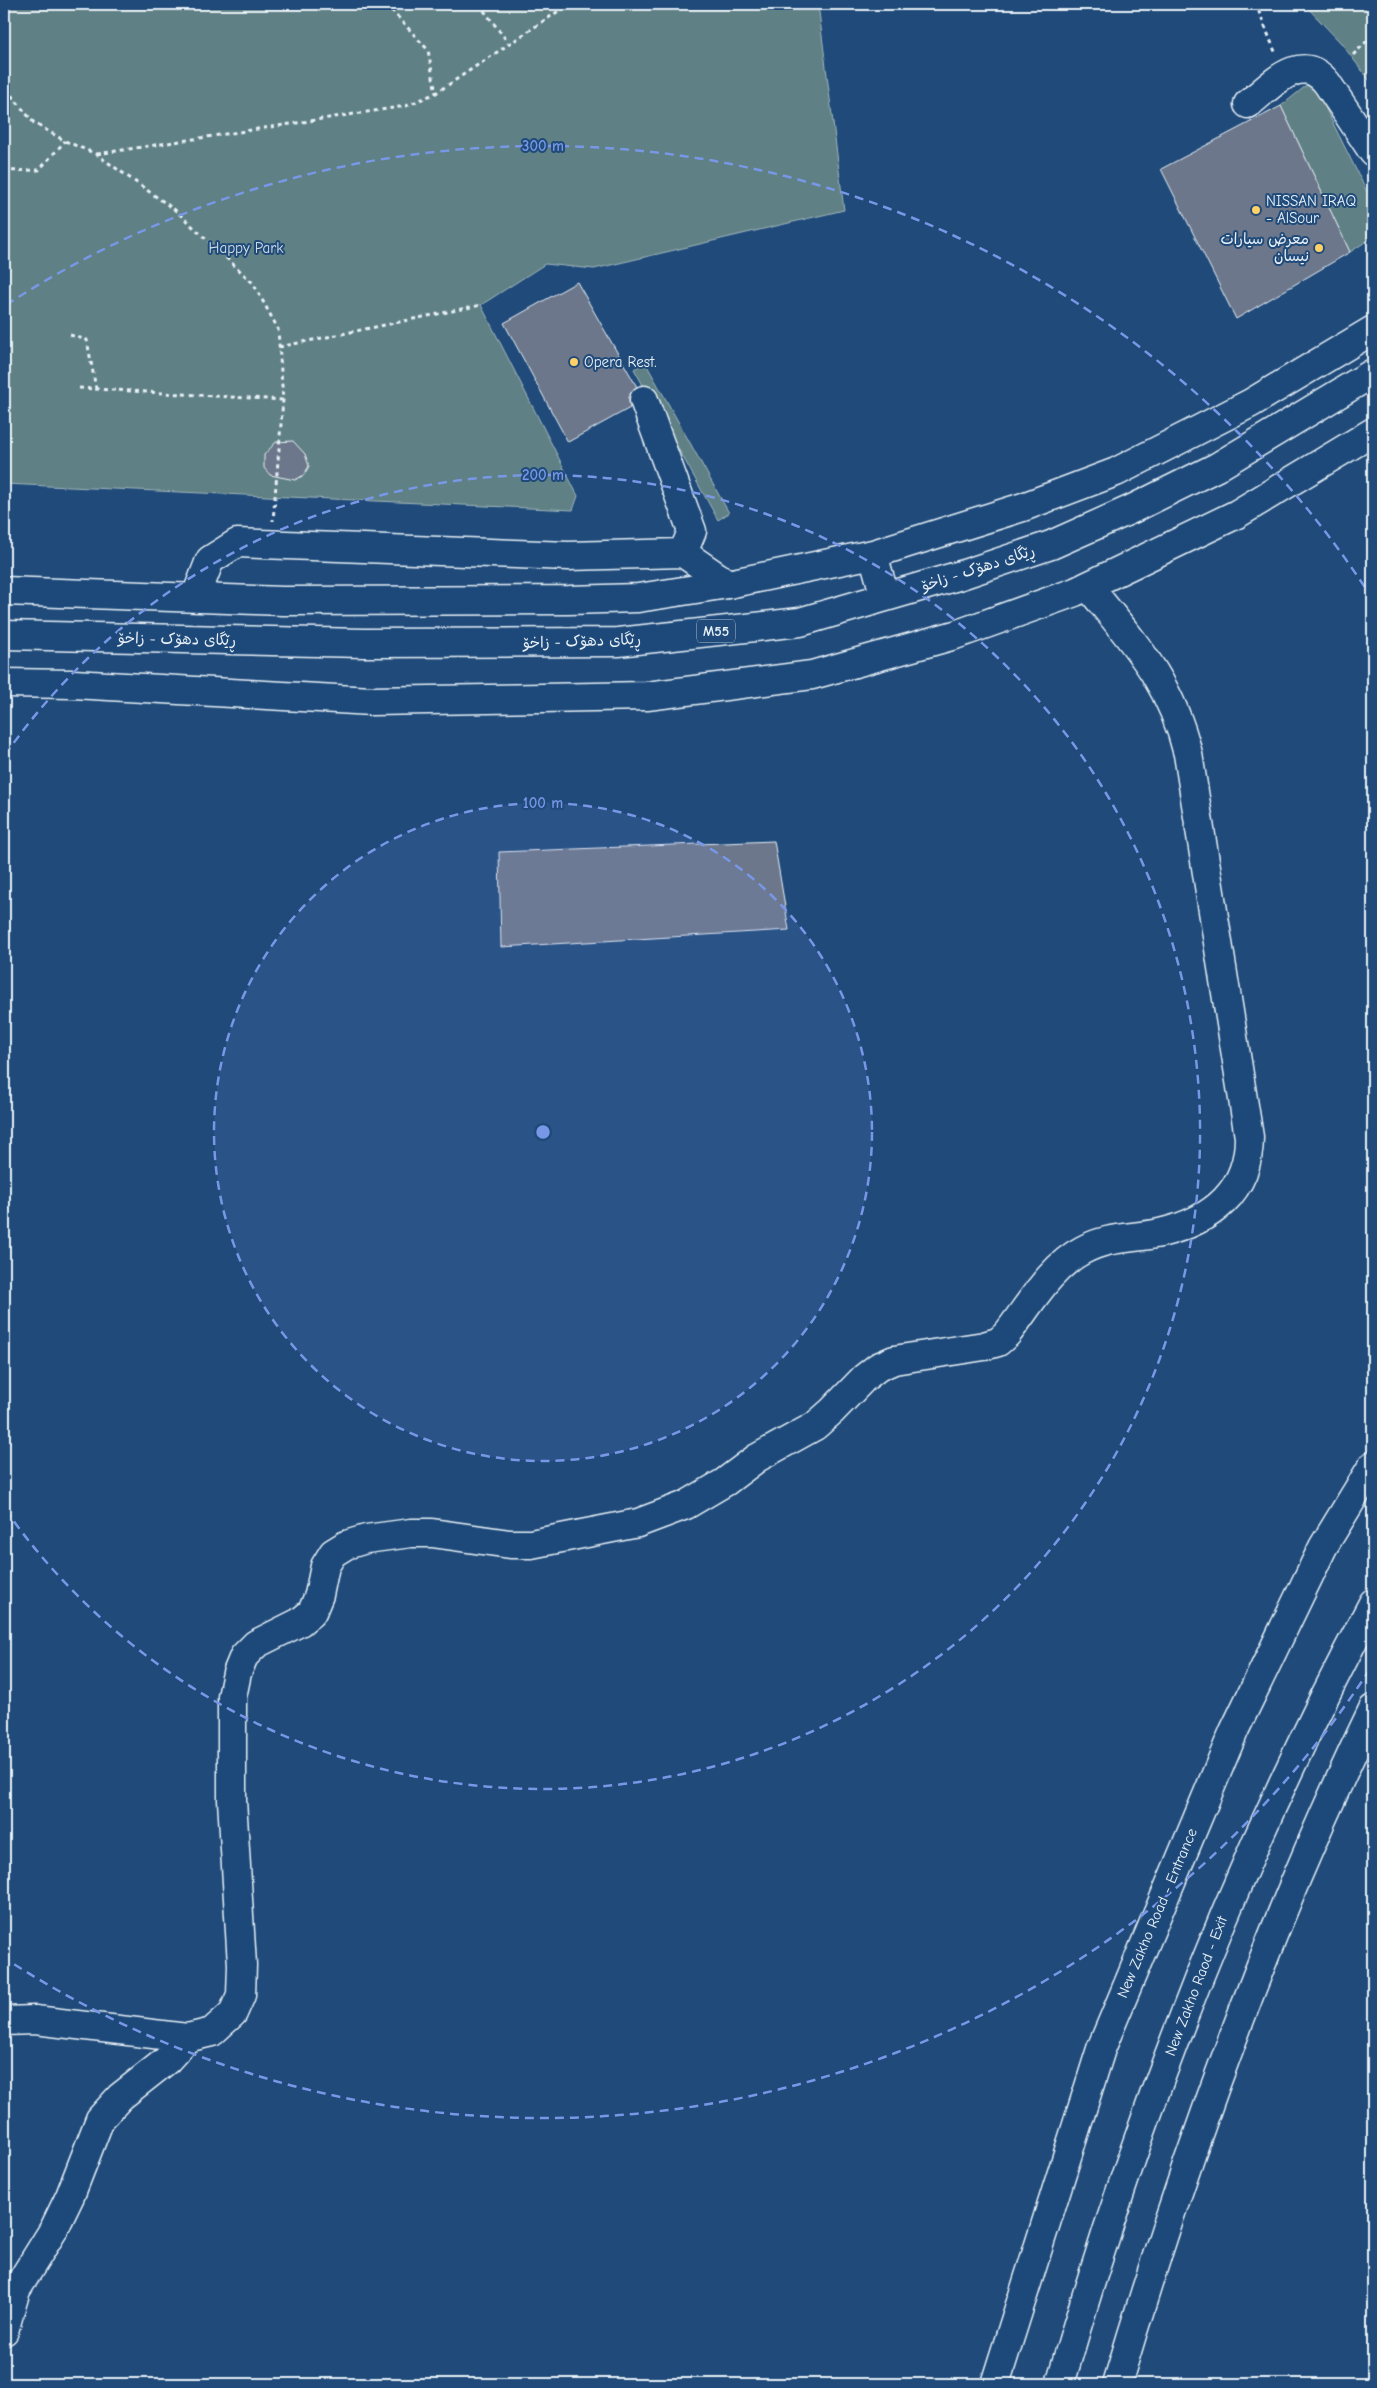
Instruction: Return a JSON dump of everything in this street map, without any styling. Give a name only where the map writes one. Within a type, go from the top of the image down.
[{"type":"main road","points":[[1248,104],[1293,70],[1303,68],[1313,70],[1321,75],[1373,152]]},
{"type":"main road","points":[[4,591],[196,596],[283,601],[569,600],[638,598],[728,584],[873,554],[1024,507],[1116,472],[1252,404],[1373,330]]},
{"type":"main road","name":"ڕێگای دهۆک - زاخۆ","points":[[4,635],[364,643],[618,642],[800,622],[961,575],[1051,544],[1132,509],[1217,467],[1373,373]]},
{"type":"main road","points":[[644,400],[692,531],[683,553]]},
{"type":"main road","points":[[4,683],[72,684],[372,701],[647,696],[812,675],[955,635],[1088,586],[1237,514],[1373,432]]},
{"type":"main road","points":[[196,596],[210,560],[237,543],[568,556],[683,553],[728,584]]},
{"type":"main road","points":[[873,554],[885,597]]},
{"type":"main road","points":[[4,2021],[35,2020],[61,2022],[187,2038],[212,2032],[232,2013],[241,1995],[242,1965],[232,1800],[232,1697],[237,1674],[244,1656],[256,1644],[300,1622],[312,1612],[319,1595],[325,1566],[333,1554],[346,1545],[366,1539],[411,1533],[432,1533],[510,1544],[538,1543],[638,1523],[686,1505],[725,1482],[757,1458],[814,1426],[832,1412],[864,1378],[878,1367],[894,1360],[984,1346],[998,1342],[1007,1334],[1059,1268],[1081,1250],[1109,1239],[1152,1234],[1182,1226],[1221,1204],[1240,1181],[1248,1159],[1249,1137],[1190,764],[1183,732],[1176,711],[1152,666],[1088,586]]},
{"type":"main road","name":"New Zakho Road - Entrance","points":[[995,2384],[1101,2049],[1234,1731],[1322,1547],[1373,1465]]},
{"type":"main road","name":"New Zakho Raod - Exit","points":[[1060,2384],[1093,2270],[1175,2037],[1204,1962],[1297,1751],[1373,1604]]},
{"type":"main road","points":[[1116,2384],[1188,2161],[1236,2028],[1329,1800],[1373,1709]]},
{"type":"main road","points":[[4,2331],[16,2290],[54,2229],[70,2196],[100,2119],[120,2097],[167,2060],[187,2038]]},
{"type":"path","points":[[386,4],[428,50],[436,93]]},
{"type":"path","points":[[479,4],[510,45]]},
{"type":"path","points":[[96,154],[406,106],[436,93],[569,4]]},
{"type":"path","points":[[1264,4],[1259,12],[1285,75]]},
{"type":"path","points":[[1353,55],[1373,35]]},
{"type":"path","points":[[1369,40],[1373,43]]},
{"type":"path","points":[[4,81],[12,96],[34,123],[65,141],[96,154],[175,210],[253,283],[278,329],[284,400],[271,544]]},
{"type":"path","points":[[4,171],[39,170],[65,141]]},
{"type":"path","points":[[279,347],[481,305]]},
{"type":"path","points":[[70,335],[87,340],[96,388]]},
{"type":"path","points":[[79,388],[284,400]]},
{"type":"green space","name":"Happy Park","points":[[4,4],[818,4],[844,210],[594,269],[545,264],[481,305],[578,496],[573,510],[4,484]]},
{"type":"green space","points":[[1304,4],[1373,4],[1373,85],[1341,43]]},
{"type":"green space","points":[[1312,81],[1373,204],[1373,237],[1350,252],[1281,106]]},
{"type":"green space","points":[[645,362],[729,513],[718,520],[634,369]]},
{"type":"building","name":"NISSAN IRAQ - AlSour","points":[[1281,106],[1350,252],[1236,319],[1161,169]]},
{"type":"building","name":"Opera Rest.","points":[[577,282],[637,387],[629,397],[630,408],[568,442],[504,323]]},
{"type":"building","points":[[293,441],[305,454],[309,466],[304,475],[295,480],[270,475],[264,468],[264,455],[276,442]]},
{"type":"building","points":[[774,841],[789,930],[501,947],[499,852]]},
{"type":"place","name":"NISSAN IRAQ - AlSour","points":[[1256,210]]},
{"type":"place","name":"معرض سيارات نيسان","points":[[1319,248]]},
{"type":"place","name":"Opera Rest.","points":[[574,362]]}]
